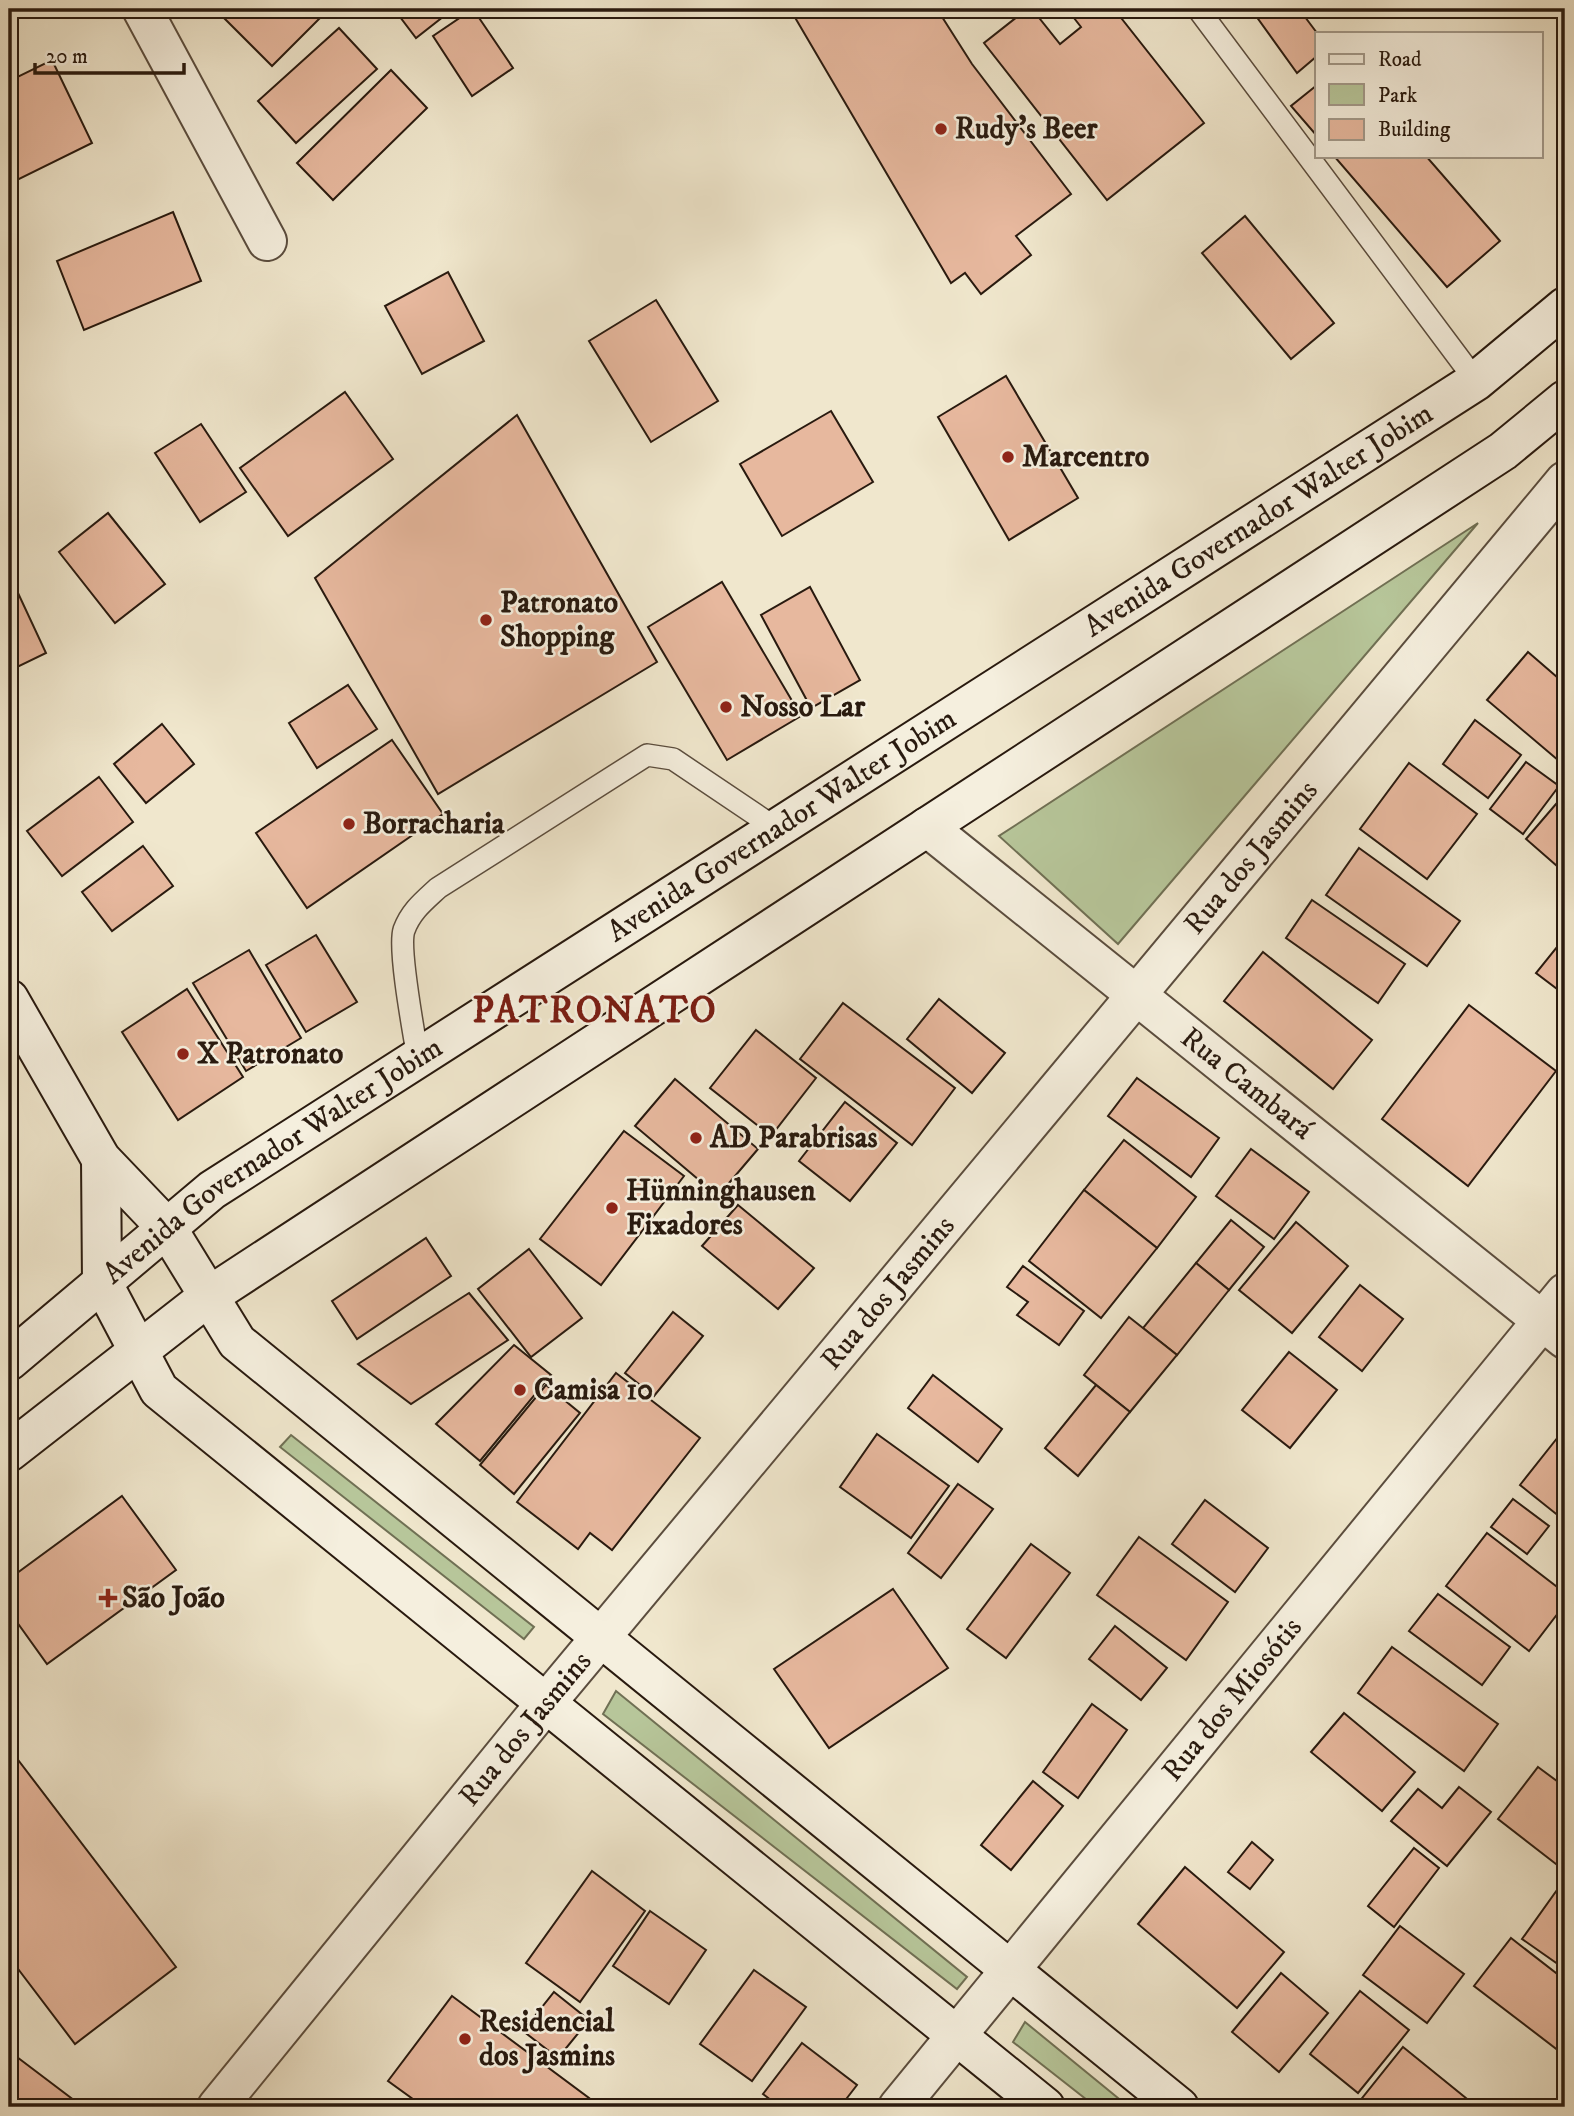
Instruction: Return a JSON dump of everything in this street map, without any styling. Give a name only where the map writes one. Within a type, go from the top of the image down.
[{"type":"street","points":[[142,9],[267,241]]},
{"type":"street","name":"Avenida Governador Walter Jobim","points":[[9,1361],[212,1189],[1476,381],[1565,307]]},
{"type":"street","points":[[9,1452],[209,1296],[1503,451],[1565,400]]},
{"type":"street","name":"Rua dos Jasmins","points":[[217,2107],[546,1703],[1565,481]]},
{"type":"street","name":"Rua Cambará","points":[[927,827],[1137,996],[1558,1318]]},
{"type":"street","points":[[9,999],[101,1158],[167,1228],[237,1342],[1179,2107]]},
{"type":"street","points":[[101,1158],[102,1282],[159,1390],[1045,2107]]},
{"type":"street","name":"Rua dos Miosótis","points":[[898,2107],[1558,1318]]},
{"type":"lane","points":[[1198,9],[1476,381]]},
{"type":"lane","points":[[418,1058],[403,950],[403,932],[414,909],[438,888],[648,755],[673,760],[777,829]]},
{"type":"green space","points":[[1478,523],[1118,944],[999,836]]},
{"type":"green space","points":[[291,1435],[534,1627],[524,1639],[280,1447]]},
{"type":"green space","points":[[616,1691],[967,1977],[957,1989],[603,1714]]},
{"type":"green space","points":[[1025,2022],[1129,2107],[1096,2107],[1013,2042]]},
{"type":"building","points":[[231,9],[329,9],[272,66],[222,16]]},
{"type":"building","points":[[394,9],[453,9],[416,38]]},
{"type":"building","points":[[473,9],[513,68],[472,96],[433,36]]},
{"type":"building","name":"Rudy's Beer","points":[[790,9],[937,9],[972,64],[1071,194],[1016,236],[1031,255],[981,294],[965,273],[951,283]]},
{"type":"building","points":[[1027,9],[1032,9],[1060,44],[1081,27],[1067,9],[1114,9],[1204,123],[1107,200],[984,43]]},
{"type":"building","points":[[1251,9],[1299,9],[1316,32],[1315,58],[1297,73]]},
{"type":"building","points":[[339,28],[377,69],[296,143],[258,101]]},
{"type":"building","points":[[52,60],[92,143],[9,184],[9,81]]},
{"type":"building","points":[[391,70],[427,108],[333,200],[297,163]]},
{"type":"building","points":[[1315,87],[1315,134],[1291,106]]},
{"type":"building","points":[[1336,158],[1428,158],[1500,241],[1447,287]]},
{"type":"building","points":[[173,212],[201,281],[84,330],[57,261]]},
{"type":"building","points":[[1245,216],[1334,323],[1291,359],[1202,253]]},
{"type":"building","points":[[448,272],[484,341],[422,374],[385,306]]},
{"type":"building","points":[[656,300],[718,401],[651,442],[589,341]]},
{"type":"building","name":"Marcentro","points":[[1006,376],[1078,498],[1009,540],[938,417]]},
{"type":"building","points":[[345,392],[393,459],[288,536],[240,468]]},
{"type":"building","points":[[831,411],[873,482],[782,536],[740,464]]},
{"type":"building","name":"Patronato Shopping","points":[[517,415],[657,662],[438,794],[315,578]]},
{"type":"building","points":[[201,424],[246,492],[200,522],[155,453]]},
{"type":"building","points":[[108,513],[165,584],[115,623],[59,552]]},
{"type":"building","points":[[11,578],[46,653],[9,671],[9,579]]},
{"type":"building","points":[[722,582],[801,716],[727,760],[648,627]]},
{"type":"building","points":[[810,587],[860,680],[811,708],[761,615]]},
{"type":"building","points":[[1528,652],[1565,684],[1565,766],[1487,700]]},
{"type":"building","points":[[348,685],[377,729],[317,768],[289,723]]},
{"type":"building","points":[[1475,720],[1521,755],[1488,798],[1443,764]]},
{"type":"building","points":[[162,724],[194,764],[146,803],[114,764]]},
{"type":"building","name":"Borracharia","points":[[392,740],[443,814],[307,908],[256,833]]},
{"type":"building","points":[[1526,762],[1559,786],[1523,834],[1490,809]]},
{"type":"building","points":[[1409,763],[1477,814],[1427,879],[1360,829]]},
{"type":"building","points":[[99,777],[133,822],[62,876],[27,831]]},
{"type":"building","points":[[1562,797],[1565,800],[1565,873],[1526,839]]},
{"type":"building","points":[[143,846],[173,886],[112,931],[82,892]]},
{"type":"building","points":[[1359,848],[1460,921],[1427,966],[1326,895]]},
{"type":"building","points":[[1312,900],[1405,964],[1378,1003],[1286,938]]},
{"type":"building","points":[[316,935],[357,1002],[306,1032],[266,965]]},
{"type":"building","points":[[1565,937],[1565,995],[1536,973]]},
{"type":"building","points":[[249,950],[301,1038],[246,1071],[193,983]]},
{"type":"building","points":[[1263,952],[1372,1040],[1333,1089],[1224,1001]]},
{"type":"building","name":"X Patronato","points":[[187,989],[243,1077],[178,1120],[122,1032]]},
{"type":"building","points":[[939,999],[1005,1053],[972,1093],[907,1039]]},
{"type":"building","points":[[843,1003],[955,1088],[912,1145],[800,1059]]},
{"type":"building","points":[[1469,1005],[1556,1071],[1468,1186],[1382,1119]]},
{"type":"building","points":[[756,1030],[816,1078],[771,1136],[710,1088]]},
{"type":"building","points":[[1137,1078],[1219,1138],[1191,1177],[1108,1116]]},
{"type":"building","name":"AD Parabrisas","points":[[675,1079],[758,1149],[718,1196],[635,1126]]},
{"type":"building","points":[[845,1102],[897,1143],[850,1201],[799,1161]]},
{"type":"building","name":"Hünninghausen Fixadores","points":[[624,1131],[684,1176],[601,1285],[540,1239]]},
{"type":"building","points":[[1124,1140],[1196,1197],[1157,1248],[1084,1190]]},
{"type":"building","points":[[1251,1149],[1309,1192],[1274,1239],[1216,1196]]},
{"type":"building","points":[[1084,1190],[1157,1248],[1101,1318],[1029,1261]]},
{"type":"building","points":[[738,1205],[814,1268],[778,1309],[702,1246]]},
{"type":"building","points":[[1231,1220],[1264,1247],[1229,1290],[1196,1263]]},
{"type":"building","points":[[1296,1222],[1348,1266],[1292,1333],[1239,1290]]},
{"type":"building","points":[[426,1238],[451,1276],[357,1339],[332,1301]]},
{"type":"building","points":[[529,1249],[582,1318],[531,1357],[478,1289]]},
{"type":"building","points":[[1196,1263],[1229,1290],[1177,1355],[1143,1328]]},
{"type":"building","points":[[1023,1266],[1084,1311],[1059,1345],[1017,1315],[1028,1302],[1007,1287]]},
{"type":"building","points":[[1360,1285],[1403,1319],[1362,1371],[1319,1337]]},
{"type":"building","points":[[469,1293],[508,1340],[411,1404],[358,1364]]},
{"type":"building","points":[[673,1312],[703,1336],[654,1396],[625,1373]]},
{"type":"building","points":[[1129,1317],[1177,1355],[1130,1412],[1084,1375]]},
{"type":"building","points":[[514,1345],[551,1375],[480,1461],[436,1424]]},
{"type":"building","points":[[1289,1352],[1337,1390],[1290,1448],[1242,1410]]},
{"type":"building","points":[[616,1373],[700,1438],[612,1550],[590,1533],[578,1549],[517,1502]]},
{"type":"building","points":[[933,1375],[1002,1429],[978,1462],[908,1408]]},
{"type":"building","points":[[546,1385],[580,1413],[514,1494],[480,1465]]},
{"type":"building","points":[[1096,1385],[1130,1412],[1078,1476],[1045,1448]]},
{"type":"building","points":[[877,1434],[949,1486],[911,1538],[840,1487]]},
{"type":"building","points":[[1558,1437],[1565,1442],[1565,1521],[1520,1485]]},
{"type":"building","points":[[958,1484],[993,1509],[941,1578],[908,1553]]},
{"type":"building","points":[[122,1496],[176,1570],[47,1664],[9,1611],[9,1579]]},
{"type":"building","points":[[1513,1499],[1549,1526],[1527,1554],[1491,1527]]},
{"type":"building","points":[[1205,1500],[1268,1548],[1235,1592],[1172,1544]]},
{"type":"building","points":[[1487,1533],[1565,1593],[1565,1604],[1529,1651],[1446,1586]]},
{"type":"building","points":[[1139,1537],[1228,1602],[1186,1660],[1097,1595]]},
{"type":"building","points":[[1031,1544],[1070,1573],[1006,1658],[967,1629]]},
{"type":"building","points":[[893,1589],[948,1668],[829,1748],[774,1669]]},
{"type":"building","points":[[1438,1594],[1510,1647],[1482,1685],[1409,1631]]},
{"type":"building","points":[[1115,1626],[1167,1668],[1141,1700],[1089,1659]]},
{"type":"building","points":[[1392,1647],[1498,1724],[1464,1771],[1358,1693]]},
{"type":"building","points":[[1092,1704],[1127,1730],[1078,1798],[1043,1772]]},
{"type":"building","points":[[1344,1713],[1415,1772],[1382,1811],[1311,1752]]},
{"type":"building","points":[[9,1748],[176,1967],[75,2044],[9,1957]]},
{"type":"building","points":[[1538,1767],[1565,1787],[1565,1871],[1498,1819]]},
{"type":"building","points":[[1033,1781],[1063,1806],[1011,1870],[981,1845]]},
{"type":"building","points":[[1459,1787],[1491,1812],[1447,1866],[1391,1821],[1418,1789],[1442,1808]]},
{"type":"building","points":[[1252,1842],[1273,1860],[1250,1889],[1228,1872]]},
{"type":"building","points":[[1414,1848],[1439,1868],[1394,1927],[1368,1906]]},
{"type":"building","points":[[1185,1867],[1284,1952],[1237,2008],[1138,1924]]},
{"type":"building","points":[[592,1871],[645,1911],[580,2002],[526,1963]]},
{"type":"building","points":[[1562,1883],[1565,1886],[1565,1969],[1522,1939]]},
{"type":"building","points":[[650,1911],[706,1950],[669,2004],[613,1966]]},
{"type":"building","points":[[1400,1926],[1464,1974],[1427,2023],[1363,1975]]},
{"type":"building","points":[[1511,1938],[1565,1980],[1565,2043],[1559,2051],[1474,1986]]},
{"type":"building","points":[[754,1970],[806,2007],[752,2081],[700,2044]]},
{"type":"building","points":[[1281,1973],[1328,2013],[1279,2072],[1232,2032]]},
{"type":"building","points":[[1360,1991],[1409,2030],[1358,2093],[1310,2054]]},
{"type":"building","points":[[554,1992],[589,2020],[558,2058],[523,2031]]},
{"type":"building","name":"Residencial dos Jasmins","points":[[452,1996],[589,2098],[582,2107],[424,2107],[388,2081]]},
{"type":"building","points":[[802,2043],[857,2085],[840,2107],[780,2107],[763,2094]]},
{"type":"building","points":[[1403,2047],[1477,2107],[1355,2107]]},
{"type":"building","points":[[13,2054],[83,2107],[9,2107],[9,2059]]},
{"type":"place","name":"Rudy's Beer","points":[[941,129]]},
{"type":"place","name":"Marcentro","points":[[1008,457]]},
{"type":"place","name":"Patronato Shopping","points":[[486,620]]},
{"type":"place","name":"Nosso Lar","points":[[726,707]]},
{"type":"place","name":"Borracharia","points":[[349,824]]},
{"type":"place","name":"X Patronato","points":[[183,1054]]},
{"type":"place","name":"AD Parabrisas","points":[[696,1138]]},
{"type":"place","name":"Hünninghausen Fixadores","points":[[612,1208]]},
{"type":"place","name":"Camisa 10","points":[[520,1390]]},
{"type":"place","name":"São João","points":[[108,1598]]},
{"type":"place","name":"Residencial dos Jasmins","points":[[465,2039]]},
{"type":"district","name":"PATRONATO","points":[[595,1011]]}]
